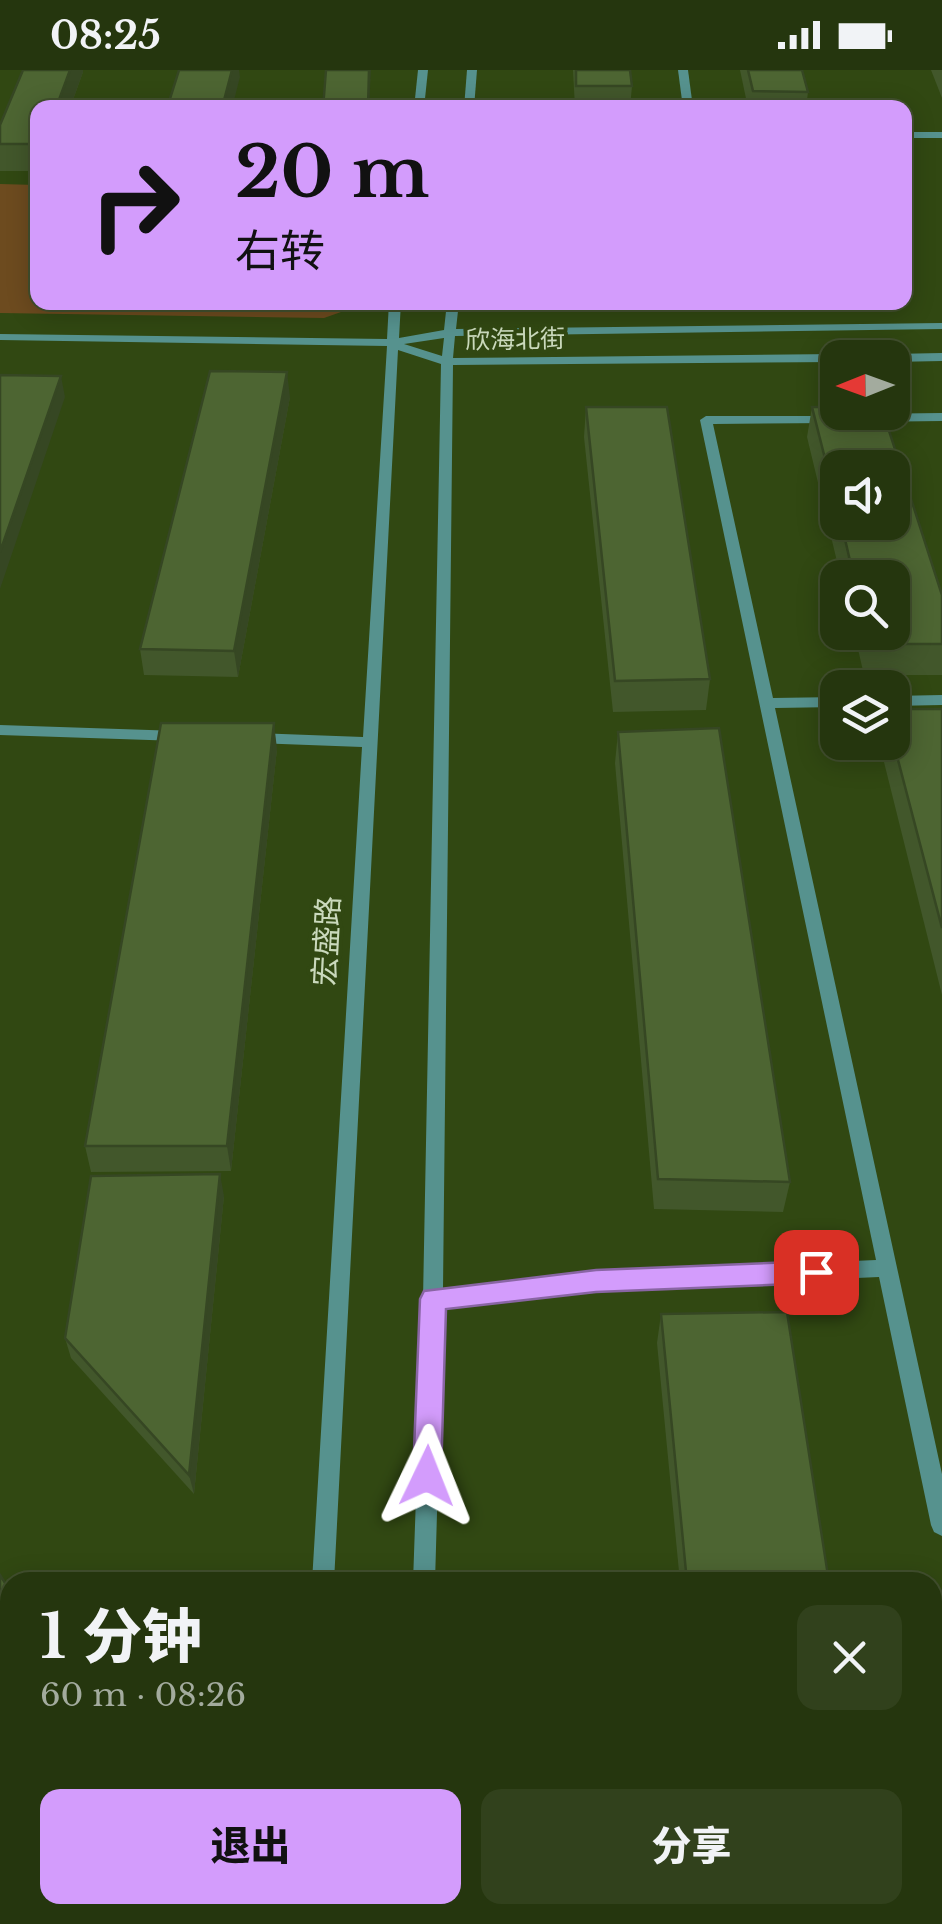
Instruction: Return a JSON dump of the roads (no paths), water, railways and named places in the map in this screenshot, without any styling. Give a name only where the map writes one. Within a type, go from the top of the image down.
[{"type":"street","points":[[419,100],[423,70]]},
{"type":"street","points":[[470,100],[472,70]]},
{"type":"street","points":[[682,70],[687,100]]},
{"type":"street","points":[[912,136],[942,135]]},
{"type":"street","name":"宏盛路","points":[[324,1572],[394,310]]},
{"type":"street","points":[[424,1572],[433,1299],[446,362],[452,310]]},
{"type":"street","name":"欣海北街","points":[[390,343],[450,333],[942,326]]},
{"type":"street","points":[[0,337],[390,343]]},
{"type":"street","name":"欣海北街","points":[[390,343],[446,362],[820,358]]},
{"type":"street","points":[[910,358],[942,357]]},
{"type":"street","points":[[942,418],[706,420],[942,1525]]},
{"type":"street","points":[[910,701],[942,700]]},
{"type":"street","points":[[768,703],[820,702]]},
{"type":"street","points":[[0,730],[196,736]]},
{"type":"street","points":[[234,738],[371,742]]},
{"type":"street","points":[[433,1299],[596,1281],[890,1268]]}]
